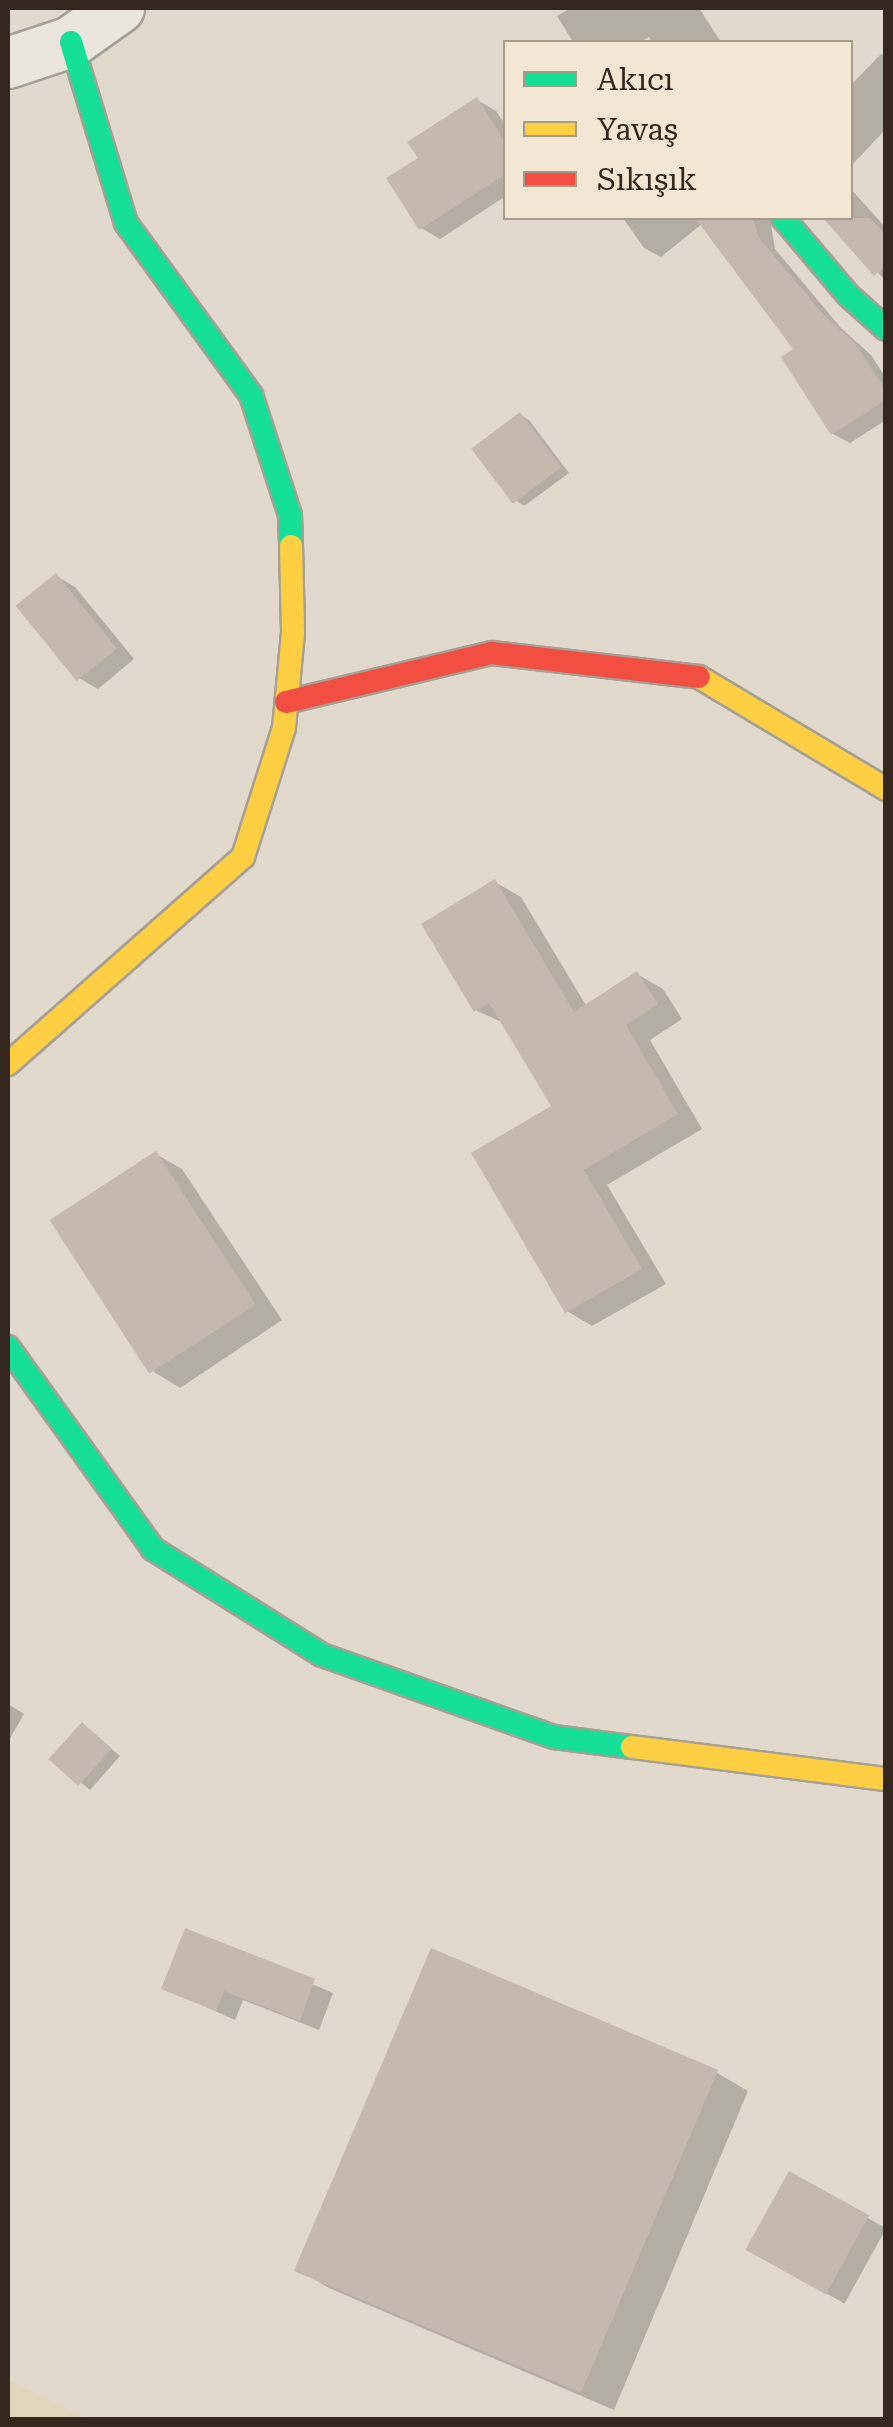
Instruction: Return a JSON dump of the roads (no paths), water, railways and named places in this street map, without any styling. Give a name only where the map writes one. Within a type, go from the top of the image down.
[{"type":"street","points":[[8,63],[71,42],[119,8]]},
{"type":"street","points":[[8,1064],[243,856],[284,728],[293,632],[290,515],[252,396],[126,223],[71,42]]},
{"type":"street","points":[[785,220],[848,295],[886,328]]},
{"type":"street","points":[[286,702],[492,652],[707,678],[886,789]]},
{"type":"street","points":[[8,1346],[153,1549],[322,1655],[554,1737],[886,1779]]}]
